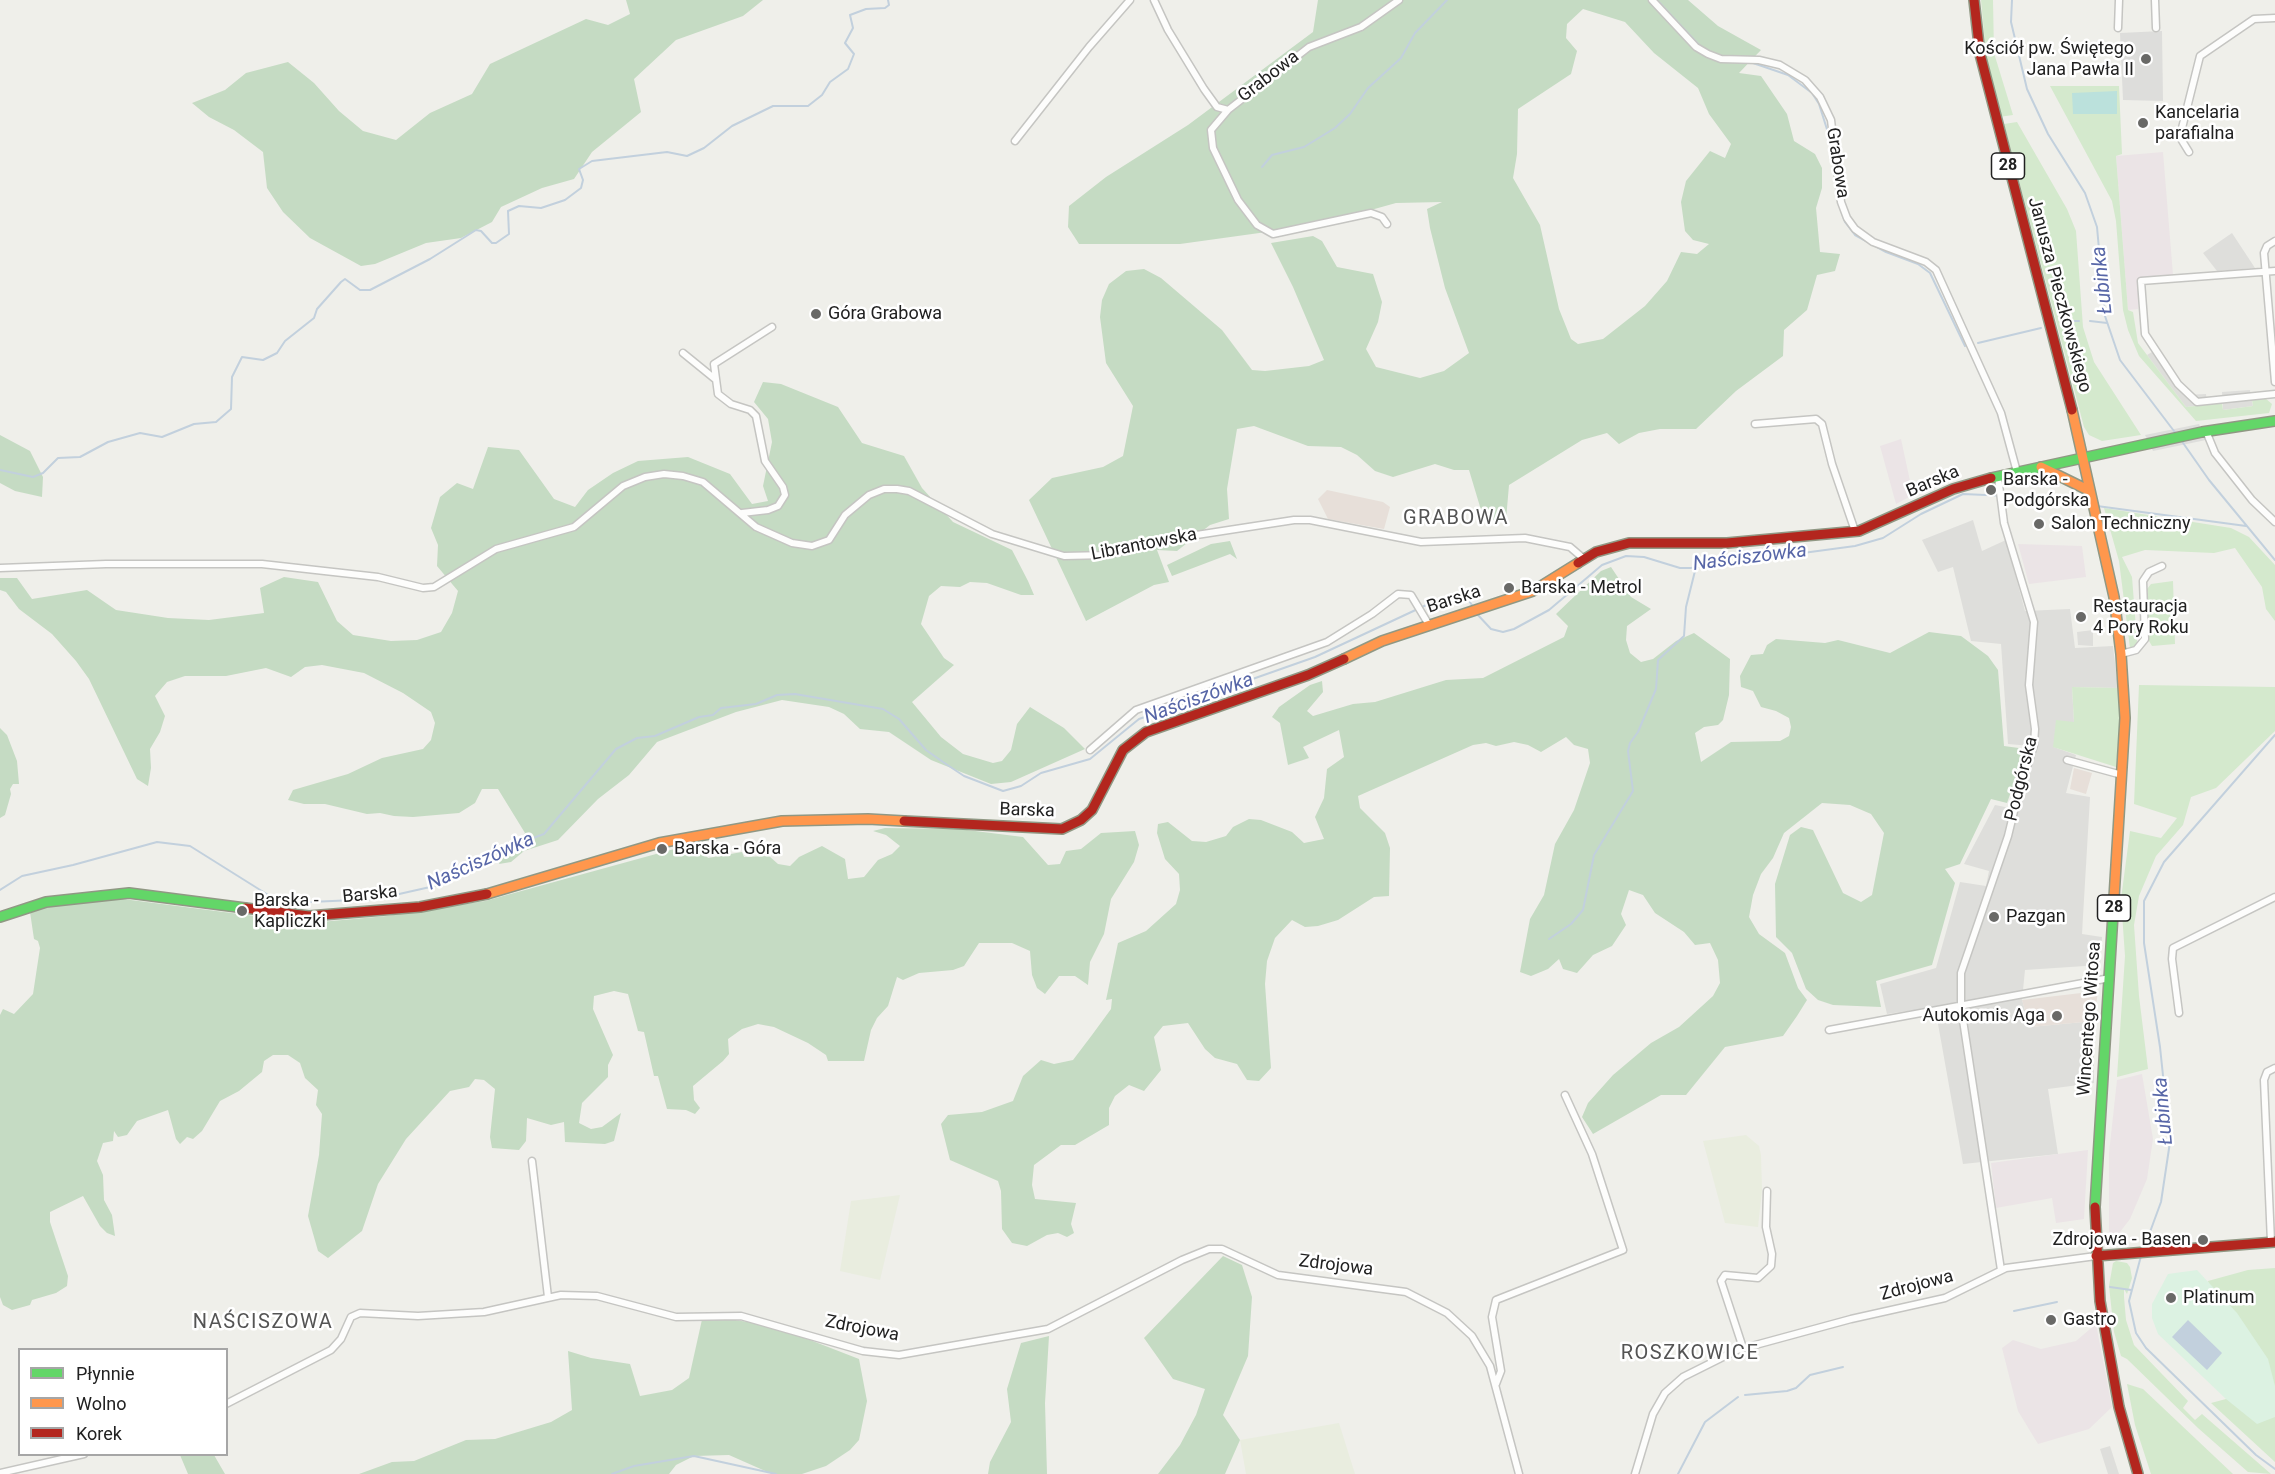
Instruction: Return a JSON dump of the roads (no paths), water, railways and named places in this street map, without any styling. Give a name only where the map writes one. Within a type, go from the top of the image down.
[{"type":"street","points":[[1015,141],[1089,47],[1130,0]]},
{"type":"street","name":"Grabowa","points":[[1154,0],[1168,30],[1204,89],[1216,106],[1228,110],[1309,46],[1361,27],[1399,0]]},
{"type":"street","name":"Grabowa","points":[[1652,0],[1696,47],[1708,54],[1721,58],[1759,60],[1780,65],[1805,80],[1820,97],[1831,120],[1842,202],[1847,218],[1855,229],[1873,242],[1926,262],[1936,270],[2001,413],[2017,472]]},
{"type":"street","name":"Janusza Pieczkowskiego","points":[[1974,0],[1980,54],[2083,458]]},
{"type":"street","points":[[2118,27],[2119,0]]},
{"type":"street","points":[[2155,0],[2156,28]]},
{"type":"street","points":[[2189,152],[2181,139],[2181,132],[2200,56],[2254,19],[2275,18]]},
{"type":"street","points":[[1228,110],[1211,129],[1213,148],[1238,200],[1257,225],[1273,234],[1371,213],[1382,217],[1387,224]]},
{"type":"street","points":[[2275,241],[2265,249],[2275,382]]},
{"type":"street","points":[[2275,271],[2141,281],[2145,334],[2178,384],[2197,402],[2275,394]]},
{"type":"street","points":[[742,513],[768,510],[778,506],[785,495],[783,487],[765,461],[756,416],[750,410],[731,404],[718,394],[714,364],[772,327]]},
{"type":"street","points":[[683,353],[715,379]]},
{"type":"street","points":[[1755,424],[1816,419],[1822,423],[1835,475],[1855,531]]},
{"type":"street","name":"Barska","points":[[0,917],[46,902],[129,893],[309,916],[420,907],[479,897],[659,843],[783,821],[868,819],[1033,830],[1062,829],[1081,820],[1092,810],[1123,750],[1146,732],[1221,703],[1308,675],[1370,645],[1533,591],[1596,552],[1629,543],[1727,543],[1855,531],[1884,522],[1953,489],[2017,472],[2204,431],[2275,421]]},
{"type":"street","points":[[2204,431],[2215,453],[2274,521]]},
{"type":"street","name":"Wincentego Witosa","points":[[2083,458],[2114,597],[2121,654],[2125,718],[2095,1209],[2096,1257],[2100,1301],[2119,1407],[2138,1474]]},
{"type":"street","points":[[2041,467],[2091,495]]},
{"type":"street","name":"Librantowska","points":[[0,568],[106,564],[262,564],[378,577],[423,588],[434,587],[496,549],[574,527],[623,486],[645,477],[664,474],[684,476],[703,482],[756,527],[792,543],[812,546],[829,540],[845,515],[862,500],[884,489],[897,489],[909,491],[992,534],[1064,556],[1107,555],[1164,540],[1294,520],[1310,520],[1421,542],[1525,538],[1570,547],[1584,559]]},
{"type":"street","name":"Podgórska","points":[[1998,477],[2004,523],[2034,622],[2029,685],[2035,729],[2034,745],[2008,836],[1961,973],[1961,1007],[2001,1270]]},
{"type":"street","points":[[2121,654],[2136,650],[2145,639],[2143,581],[2149,572],[2162,566]]},
{"type":"street","points":[[1090,750],[1136,710],[1327,642],[1372,614],[1398,594],[1411,595],[1429,625]]},
{"type":"street","points":[[2067,760],[2122,775]]},
{"type":"street","points":[[2179,1013],[2172,959],[2173,948],[2275,897]]},
{"type":"street","points":[[1829,1030],[2110,978]]},
{"type":"street","points":[[2273,1242],[2264,1080],[2266,1072],[2275,1068]]},
{"type":"street","name":"Zdrojowa","points":[[1496,1384],[1501,1371],[1492,1317],[1496,1300],[1623,1250],[1592,1155],[1565,1095]]},
{"type":"street","points":[[532,1161],[548,1297]]},
{"type":"street","points":[[1743,1348],[1721,1281],[1725,1275],[1758,1278],[1771,1266],[1772,1254],[1766,1227],[1767,1191]]},
{"type":"street","name":"Zdrojowa","points":[[1635,1474],[1653,1414],[1665,1393],[1683,1377],[1743,1348],[1945,1298],[2001,1270],[2118,1254],[2273,1242]]},
{"type":"street","name":"Zdrojowa","points":[[228,1403],[331,1350],[341,1339],[351,1317],[360,1313],[418,1316],[484,1312],[548,1297],[576,1294],[597,1296],[676,1317],[741,1316],[863,1351],[899,1355],[1048,1329],[1182,1260],[1209,1250],[1222,1249],[1278,1275],[1406,1292],[1431,1304],[1461,1324],[1472,1336],[1490,1366],[1519,1474]]},
{"type":"street","points":[[0,1473],[79,1456]]},
{"type":"waterway","points":[[0,470],[33,477],[43,473],[58,458],[80,457],[108,442],[140,433],[162,437],[194,424],[216,422],[231,409],[232,377],[242,357],[263,360],[277,353],[285,341],[314,318],[317,309],[345,279],[360,290],[370,290],[430,259],[476,230],[481,231],[492,243],[496,243],[509,234],[508,211],[519,206],[541,208],[565,200],[581,188],[583,180],[579,169],[592,161],[667,152],[687,156],[704,148],[732,126],[773,106],[808,106],[822,95],[830,82],[848,69],[854,54],[845,43],[853,28],[850,15],[866,9],[885,8],[889,5],[888,0]]},
{"type":"waterway","points":[[1262,167],[1272,155],[1304,147],[1335,128],[1350,114],[1368,88],[1401,58],[1415,33],[1447,0]]},
{"type":"waterway","points":[[1657,0],[1700,46]]},
{"type":"waterway","name":"Łubinka","points":[[2012,0],[2011,22],[2027,89],[2048,134],[2085,193],[2097,227],[2105,316],[2120,360],[2177,435]]},
{"type":"waterway","points":[[1753,63],[1788,75],[1812,93],[1819,104],[1831,142]]},
{"type":"waterway","points":[[1835,177],[1837,193]]},
{"type":"waterway","points":[[1840,207],[1845,222],[1855,235],[1886,252],[1918,264],[1930,273],[1965,346]]},
{"type":"waterway","points":[[2066,321],[2079,321]]},
{"type":"waterway","points":[[2090,321],[2107,323]]},
{"type":"waterway","points":[[1978,343],[2041,328]]},
{"type":"waterway","name":"Łubinka","points":[[2181,440],[2209,480],[2275,560]]},
{"type":"waterway","name":"Naściszówka","points":[[1477,614],[1491,629],[1503,632],[1514,629],[1549,610],[1602,565],[1626,556],[1644,557],[1680,568],[1691,568],[1855,546],[1883,538],[1921,514],[1963,494],[2031,497],[2089,505]]},
{"type":"waterway","name":"Naściszówka","points":[[2097,506],[2246,526]]},
{"type":"waterway","points":[[1549,939],[1571,924],[1583,910],[1594,855],[1633,791],[1628,751],[1630,743],[1638,732],[1656,689],[1658,660],[1684,636],[1686,607],[1696,567]]},
{"type":"waterway","name":"Naściszówka","points":[[0,890],[22,876],[157,842],[190,846],[273,898],[310,902],[377,899],[439,885],[503,849],[544,834],[616,749],[637,738],[655,736],[699,717],[713,715],[721,708],[756,704],[777,695],[795,694],[883,709],[899,719],[926,750],[943,762],[964,776],[1003,791],[1021,786],[1041,773],[1090,759],[1139,719],[1315,657],[1437,600],[1457,596],[1467,598],[1474,608]]},
{"type":"waterway","name":"Łubinka","points":[[2143,1251],[2161,1202],[2170,1142],[2160,1047],[2144,943],[2144,901],[2164,862],[2275,735]]},
{"type":"waterway","name":"Łubinka","points":[[2141,1256],[2129,1301],[2136,1333],[2146,1348],[2256,1455],[2275,1469]]},
{"type":"waterway","points":[[2110,1287],[2131,1290]]},
{"type":"waterway","points":[[2014,1311],[2057,1302]]},
{"type":"waterway","points":[[1745,1395],[1787,1391],[1796,1388],[1810,1375],[1843,1367]]},
{"type":"waterway","points":[[1678,1474],[1705,1422],[1738,1397]]},
{"type":"waterway","points":[[612,1474],[634,1466],[694,1456],[776,1474]]},
{"type":"place","name":"Kościół pw. Świętego Jana Pawła II","points":[[2146,59]]},
{"type":"place","name":"Kancelaria parafialna","points":[[2143,123]]},
{"type":"place","name":"Góra Grabowa","points":[[816,314]]},
{"type":"place","name":"Barska - Podgórska","points":[[1991,490]]},
{"type":"place","name":"Salon Techniczny","points":[[2039,524]]},
{"type":"place","name":"Barska - Metrol","points":[[1509,588]]},
{"type":"place","name":"Restauracja 4 Pory Roku","points":[[2081,617]]},
{"type":"place","name":"Barska - Góra","points":[[662,849]]},
{"type":"place","name":"Barska - Kapliczki","points":[[242,911]]},
{"type":"place","name":"Pazgan","points":[[1994,917]]},
{"type":"place","name":"Autokomis Aga","points":[[2057,1016]]},
{"type":"place","name":"Zdrojowa - Basen","points":[[2203,1240]]},
{"type":"place","name":"Platinum","points":[[2171,1298]]},
{"type":"place","name":"Gastro","points":[[2051,1320]]},
{"type":"district","name":"GRABOWA","points":[[1456,519]]},
{"type":"district","name":"NAŚCISZOWA","points":[[263,1323]]},
{"type":"district","name":"ROSZKOWICE","points":[[1690,1354]]}]
